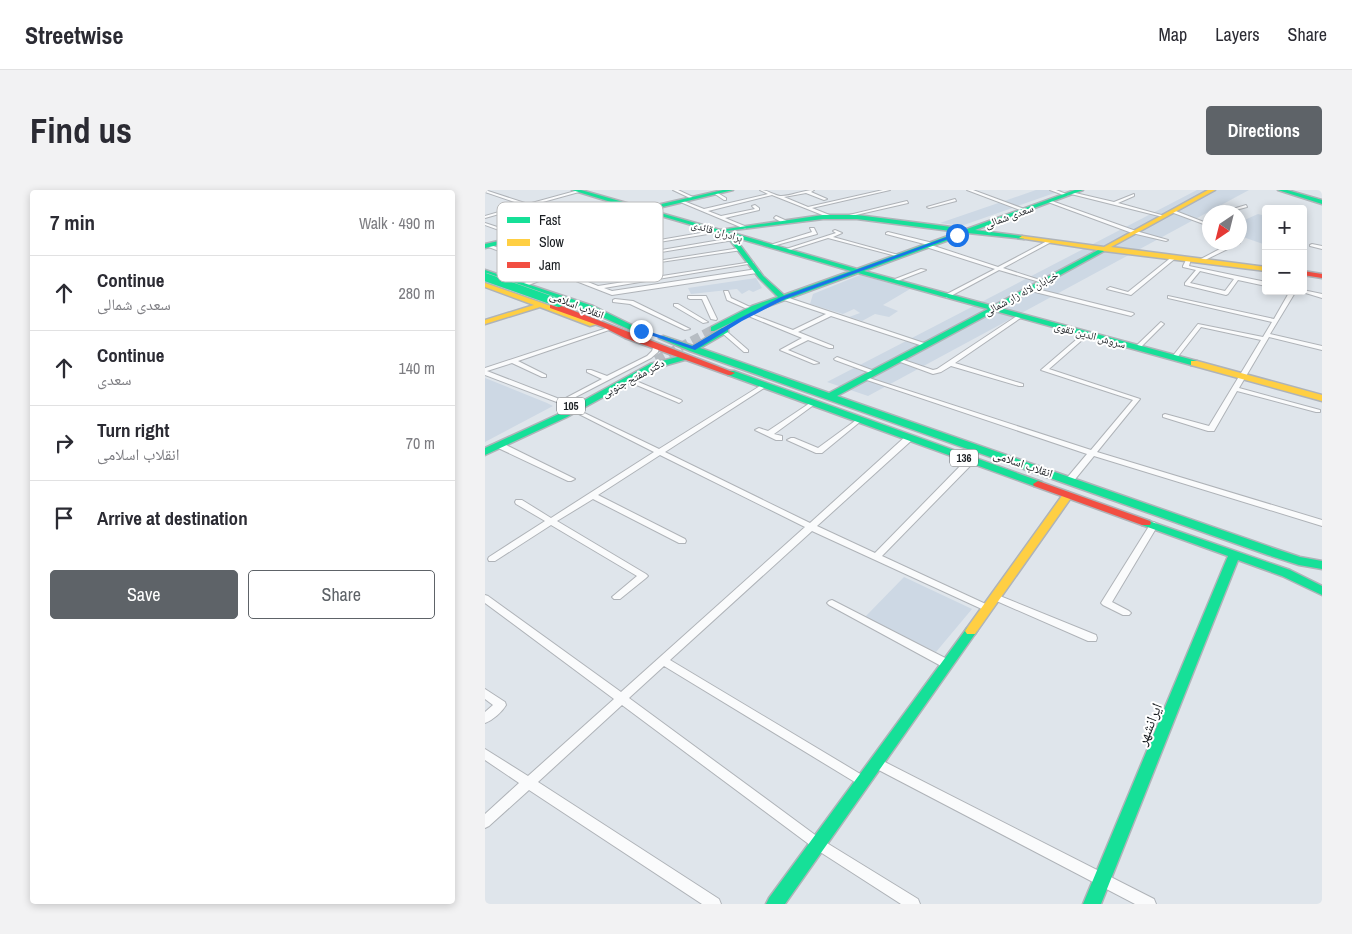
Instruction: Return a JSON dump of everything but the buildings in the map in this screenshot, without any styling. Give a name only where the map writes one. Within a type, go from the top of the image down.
[{"type":"main road","name":"برادران قائدی","points":[[577,190],[617,202]]},
{"type":"main road","name":"خیابان لاله زار شمالی","points":[[829,397],[1212,190]]},
{"type":"main road","points":[[1281,190],[1322,202]]},
{"type":"main road","name":"سعدی شمالی","points":[[714,325],[1025,210],[1051,196],[1073,193]]},
{"type":"main road","points":[[663,205],[693,198],[724,194]]},
{"type":"main road","name":"برادران قائدی","points":[[663,216],[858,271]]},
{"type":"main road","points":[[783,298],[767,286],[755,267],[726,235],[781,219],[847,216],[1175,257],[1189,259],[1200,265],[1262,269]]},
{"type":"main road","name":"سروش الدین تقوی","points":[[858,271],[1322,398]]},
{"type":"main road","name":"انقلاب اسلامی","points":[[485,272],[497,276]]},
{"type":"main road","points":[[1307,274],[1322,276]]},
{"type":"main road","name":"136","points":[[485,277],[497,282]]},
{"type":"main road","name":"136","points":[[498,282],[556,304]]},
{"type":"main road","points":[[487,284],[504,282]]},
{"type":"main road","name":"انقلاب اسلامی","points":[[514,282],[590,308],[765,385],[1235,554],[1286,573],[1322,591]]},
{"type":"main road","name":"انقلاب اسلامی","points":[[487,284],[656,346],[691,353],[829,397],[1272,552],[1299,561],[1322,565]]},
{"type":"main road","name":"136","points":[[487,284],[556,304]]},
{"type":"main road","points":[[769,301],[783,298]]},
{"type":"main road","points":[[691,353],[714,325],[783,298]]},
{"type":"main road","name":"انقلاب اسلامی","points":[[556,304],[641,331]]},
{"type":"main road","name":"انقلاب اسلامی","points":[[556,304],[628,336]]},
{"type":"main road","points":[[485,322],[541,305]]},
{"type":"main road","name":"دکتر مفتح جنوبی","points":[[499,445],[575,410],[669,359],[691,353]]},
{"type":"main road","name":"دکتر مفتح جنوبی","points":[[485,452],[656,360]]},
{"type":"main road","points":[[775,904],[1068,495]]},
{"type":"main road","name":"ایرانشهر","points":[[1092,904],[1235,554]]},
{"type":"street","points":[[537,202],[577,190]]},
{"type":"street","points":[[675,190],[693,198]]},
{"type":"street","points":[[762,190],[782,201],[797,204],[830,217]]},
{"type":"street","points":[[796,190],[825,200]]},
{"type":"street","points":[[782,201],[812,190]]},
{"type":"street","points":[[808,208],[887,190]]},
{"type":"street","points":[[969,190],[1025,210]]},
{"type":"street","points":[[485,191],[518,202]]},
{"type":"street","points":[[856,191],[866,195]]},
{"type":"street","points":[[1073,193],[1114,204],[1202,222]]},
{"type":"street","points":[[703,211],[772,194]]},
{"type":"street","points":[[840,194],[851,198]]},
{"type":"street","points":[[1114,204],[1133,195]]},
{"type":"street","points":[[1051,196],[1134,232],[1166,240]]},
{"type":"street","points":[[757,198],[762,201]]},
{"type":"street","points":[[929,207],[955,200]]},
{"type":"street","points":[[680,201],[745,228]]},
{"type":"street","points":[[782,201],[797,204]]},
{"type":"street","points":[[847,216],[907,202]]},
{"type":"street","points":[[729,204],[735,207]]},
{"type":"street","points":[[720,218],[751,213],[758,209],[754,206]]},
{"type":"street","points":[[1196,220],[1202,218]]},
{"type":"street","points":[[485,224],[497,228]]},
{"type":"street","points":[[485,232],[497,228]]},
{"type":"street","points":[[769,246],[815,233],[813,229]]},
{"type":"street","points":[[785,250],[840,234],[835,231]]},
{"type":"street","points":[[888,233],[1041,282]]},
{"type":"street","points":[[663,243],[726,235]]},
{"type":"street","points":[[663,249],[726,235]]},
{"type":"street","points":[[828,237],[900,256]]},
{"type":"street","points":[[947,296],[1051,241]]},
{"type":"street","points":[[1312,245],[1322,248]]},
{"type":"street","points":[[663,258],[740,249]]},
{"type":"street","points":[[1225,250],[1200,265],[1187,284],[1226,292],[1237,278]]},
{"type":"street","points":[[1110,289],[1129,294],[1175,257]]},
{"type":"street","points":[[1200,265],[1237,278],[1262,283]]},
{"type":"street","points":[[585,282],[610,292],[618,293],[682,283],[755,267]]},
{"type":"street","points":[[663,279],[755,267]]},
{"type":"street","points":[[893,281],[923,270]]},
{"type":"street","points":[[523,285],[531,282]]},
{"type":"street","points":[[598,287],[637,282]]},
{"type":"street","points":[[682,283],[689,296],[704,296],[714,325]]},
{"type":"street","points":[[1029,289],[1131,314]]},
{"type":"street","points":[[726,292],[729,298],[748,311],[831,347]]},
{"type":"street","points":[[1307,292],[1322,296]]},
{"type":"street","points":[[1165,416],[1211,429],[1291,295]]},
{"type":"street","points":[[1170,297],[1275,322]]},
{"type":"street","points":[[783,298],[925,346]]},
{"type":"street","points":[[615,302],[631,302],[687,329]]},
{"type":"street","points":[[676,305],[714,325],[746,350]]},
{"type":"street","points":[[688,312],[697,310]]},
{"type":"street","points":[[793,332],[830,314]]},
{"type":"street","points":[[897,360],[933,372],[942,371],[1020,316]]},
{"type":"street","points":[[1137,348],[1161,324]]},
{"type":"street","points":[[1173,358],[1200,325],[1322,348]]},
{"type":"street","points":[[485,372],[609,329]]},
{"type":"street","points":[[1069,481],[1137,399],[1044,370],[1086,334]]},
{"type":"street","points":[[807,338],[783,350],[816,363]]},
{"type":"street","points":[[485,372],[563,402],[651,356],[656,350],[656,346]]},
{"type":"street","points":[[837,359],[869,375],[1092,453],[1322,523]]},
{"type":"street","points":[[513,361],[544,376]]},
{"type":"street","points":[[951,364],[1021,385]]},
{"type":"street","points":[[589,372],[608,379]]},
{"type":"street","points":[[629,380],[679,401]]},
{"type":"street","points":[[492,559],[765,385]]},
{"type":"street","points":[[1235,388],[1318,411]]},
{"type":"street","points":[[769,434],[813,403]]},
{"type":"street","points":[[575,410],[811,527],[987,608]]},
{"type":"street","points":[[791,440],[819,451],[859,420]]},
{"type":"street","points":[[759,430],[779,438]]},
{"type":"street","points":[[485,822],[909,438]]},
{"type":"street","points":[[499,445],[571,479]]},
{"type":"street","points":[[876,557],[971,460]]},
{"type":"street","points":[[592,495],[682,540]]},
{"type":"street","points":[[519,502],[643,576],[617,597]]},
{"type":"street","points":[[1126,613],[1106,603],[1154,526]]},
{"type":"street","points":[[995,597],[1092,638]]},
{"type":"street","points":[[485,598],[818,844],[913,904]]},
{"type":"street","points":[[832,603],[947,664]]},
{"type":"street","points":[[663,661],[863,782]]},
{"type":"street","points":[[485,693],[501,706],[485,718]]},
{"type":"street","points":[[485,754],[713,904]]},
{"type":"street","points":[[877,762],[1149,904]]},
{"type":"shaded area","points":[[1036,190],[1063,190],[961,226],[940,223]]},
{"type":"shaded area","points":[[1197,190],[1249,190],[1221,205],[1202,205],[1202,215],[868,396],[827,382]]},
{"type":"shaded area","points":[[1258,214],[1262,215],[1262,244],[1247,238],[1247,219]]},
{"type":"shaded area","points":[[860,275],[910,289],[883,305],[898,311],[889,317],[875,314],[862,321],[849,317],[860,313],[854,309],[843,314],[810,304],[813,294]]},
{"type":"shaded area","points":[[756,278],[762,288],[753,292],[749,290],[742,294],[737,289],[691,294],[688,288]]},
{"type":"shaded area","points":[[485,378],[547,403],[553,406],[485,442]]},
{"type":"shaded area","points":[[904,577],[972,609],[936,652],[865,617]]},
{"type":"tunnel","points":[[656,360],[714,329]]},
{"type":"traffic: fast","points":[[575,190],[617,202]]},
{"type":"traffic: fast","points":[[663,205],[730,190]]},
{"type":"traffic: fast","points":[[714,329],[755,308],[1080,190]]},
{"type":"traffic: fast","points":[[1281,190],[1322,202]]},
{"type":"traffic: fast","points":[[663,215],[1194,363]]},
{"type":"traffic: fast","points":[[723,230],[823,217],[857,217],[1022,238]]},
{"type":"traffic: fast","points":[[728,234],[761,277],[783,298]]},
{"type":"traffic: fast","points":[[485,246],[497,243]]},
{"type":"traffic: fast","points":[[829,397],[1104,249]]},
{"type":"traffic: fast","points":[[485,272],[497,276]]},
{"type":"traffic: fast","points":[[485,277],[497,281]]},
{"type":"traffic: fast","points":[[499,282],[559,303]]},
{"type":"traffic: fast","points":[[514,282],[590,308],[640,331]]},
{"type":"traffic: fast","points":[[693,349],[725,330]]},
{"type":"traffic: fast","points":[[663,338],[1272,552],[1299,561],[1322,565]]},
{"type":"traffic: fast","points":[[499,445],[564,415],[653,366],[685,357]]},
{"type":"traffic: fast","points":[[731,373],[1038,484]]},
{"type":"traffic: fast","points":[[485,452],[506,441]]},
{"type":"traffic: fast","points":[[1146,523],[1286,573],[1322,591]]},
{"type":"traffic: fast","points":[[1092,904],[1235,554]]},
{"type":"traffic: fast","points":[[775,904],[971,631]]},
{"type":"traffic: slow","points":[[1104,249],[1212,190]]},
{"type":"traffic: slow","points":[[1022,238],[1262,268]]},
{"type":"traffic: slow","points":[[485,285],[593,324]]},
{"type":"traffic: slow","points":[[485,322],[541,305]]},
{"type":"traffic: slow","points":[[1194,363],[1322,398]]},
{"type":"traffic: slow","points":[[971,631],[1068,495]]},
{"type":"traffic: jam","points":[[1307,274],[1322,276]]},
{"type":"traffic: jam","points":[[553,306],[606,325],[628,336],[731,373]]},
{"type":"traffic: jam","points":[[1038,484],[1146,523]]},
{"type":"route","points":[[641,331],[693,348],[740,320],[783,298],[957,235]]}]
